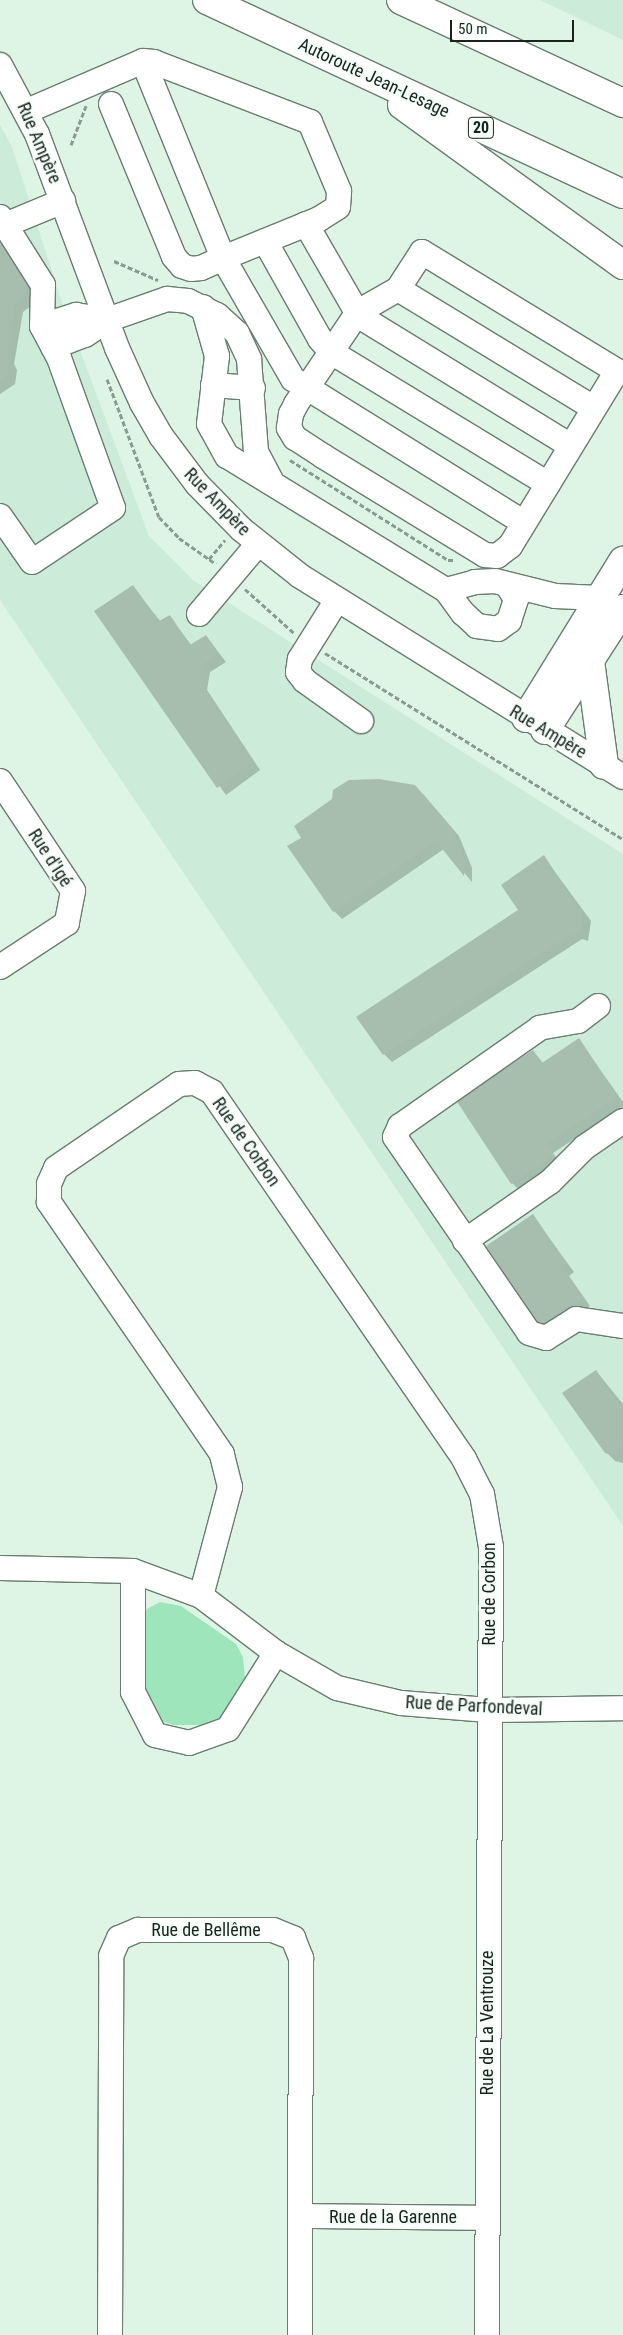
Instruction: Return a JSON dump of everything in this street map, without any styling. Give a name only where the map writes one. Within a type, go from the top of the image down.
[{"type":"highway","name":"Autoroute Jean-Lesage","points":[[207,0],[623,194]]},
{"type":"highway","points":[[401,0],[623,103]]},
{"type":"highway","points":[[339,61],[506,177],[623,265]]},
{"type":"highway","points":[[536,724],[590,661],[611,603],[623,561]]},
{"type":"highway","points":[[536,724],[611,603]]},
{"type":"highway","points":[[590,661],[613,771]]},
{"type":"street","points":[[27,111],[143,61],[154,62],[310,122],[341,201],[330,214],[197,269],[186,269],[177,263],[111,104]]},
{"type":"street","points":[[143,61],[223,258],[288,373],[306,389],[524,523]]},
{"type":"street","name":"Rue Ampère","points":[[0,65],[27,111],[107,320],[136,390],[161,436],[210,499],[258,544],[338,600],[613,771]]},
{"type":"street","points":[[0,516],[32,562],[113,508],[53,347],[42,326],[43,285],[3,221],[63,201]]},
{"type":"street","points":[[306,224],[358,312],[373,325],[571,446]]},
{"type":"street","points":[[265,241],[320,339],[331,352],[548,484]]},
{"type":"street","points":[[422,252],[617,371],[507,550],[498,556],[489,556],[323,456],[295,438],[289,428],[290,414],[358,312],[398,289],[422,252]]},
{"type":"street","points":[[398,289],[594,408]]},
{"type":"street","points":[[53,347],[85,335],[107,320],[167,299],[181,299],[203,307],[229,324],[243,343],[250,359],[256,452],[272,482]]},
{"type":"street","points":[[203,307],[216,346],[213,385],[207,415],[212,434],[238,465],[272,482],[446,590],[477,626],[491,630],[504,626],[513,615],[516,599],[508,586]]},
{"type":"street","points":[[42,326],[76,315],[107,320]]},
{"type":"street","points":[[213,385],[253,388]]},
{"type":"street","points":[[200,614],[258,544]]},
{"type":"street","points":[[446,590],[487,581],[555,596],[611,603]]},
{"type":"street","points":[[338,600],[300,659],[298,672],[305,681],[361,721]]},
{"type":"street","name":"Rue d'Igé","points":[[0,781],[73,891],[67,923],[0,968]]},
{"type":"street","points":[[598,1006],[578,1021],[540,1028],[396,1131],[396,1142],[529,1333],[538,1338],[546,1338],[576,1318],[623,1326]]},
{"type":"street","name":"Rue de Corbon","points":[[201,1596],[230,1487],[222,1454],[50,1202],[49,1184],[56,1168],[178,1084],[195,1083],[212,1092],[464,1459],[482,1494],[491,1547],[488,1710]]},
{"type":"street","points":[[465,1241],[550,1182],[586,1147],[623,1121]]},
{"type":"street","name":"Rue de Parfondeval","points":[[0,1568],[133,1571],[201,1596],[276,1653],[337,1688],[401,1703],[488,1710],[623,1708]]},
{"type":"street","points":[[133,1571],[133,1692],[156,1735],[189,1743],[228,1729],[276,1653]]},
{"type":"street","name":"Rue de La Ventrouze","points":[[487,2335],[488,1710]]},
{"type":"street","name":"Rue de Bellême","points":[[110,2335],[111,1956],[119,1938],[138,1930],[273,1930],[293,1938],[301,1958],[300,2335]]},
{"type":"street","name":"Rue de la Garenne","points":[[301,2216],[486,2218]]},
{"type":"path","points":[[114,261],[158,280]]},
{"type":"path","points":[[107,378],[159,517],[180,538],[220,566]]},
{"type":"path","points":[[209,559],[225,540],[219,535]]},
{"type":"path","points":[[241,584],[298,636]]},
{"type":"path","points":[[320,650],[623,839]]},
{"type":"shaded area","points":[[540,0],[623,0],[623,40]]},
{"type":"shaded area","points":[[0,125],[12,147],[60,296],[149,536],[193,580],[623,854],[623,1526],[0,600]]},
{"type":"green space","points":[[160,1602],[181,1606],[236,1644],[243,1657],[245,1677],[220,1718],[203,1725],[174,1725],[161,1721],[153,1712],[145,1688],[145,1615],[147,1609]]},
{"type":"building","points":[[0,239],[27,280],[24,297],[15,304],[7,355],[10,361],[8,375],[0,381]]},
{"type":"building","points":[[133,585],[159,621],[170,615],[190,645],[206,635],[219,654],[203,664],[200,681],[253,762],[217,788],[94,611]]},
{"type":"building","points":[[379,779],[415,785],[451,827],[465,859],[464,876],[436,841],[333,912],[287,846],[301,838],[294,826],[332,799],[333,790],[349,780]]},
{"type":"building","points":[[544,855],[579,910],[583,912],[580,933],[574,932],[383,1055],[356,1017],[518,910],[501,885]]},
{"type":"building","points":[[579,1038],[618,1097],[546,1144],[554,1155],[511,1184],[456,1100],[533,1050],[542,1063]]},
{"type":"building","points":[[533,1214],[567,1264],[562,1267],[583,1297],[540,1326],[486,1246]]},
{"type":"building","points":[[596,1370],[617,1402],[623,1403],[620,1457],[605,1453],[562,1393]]}]
